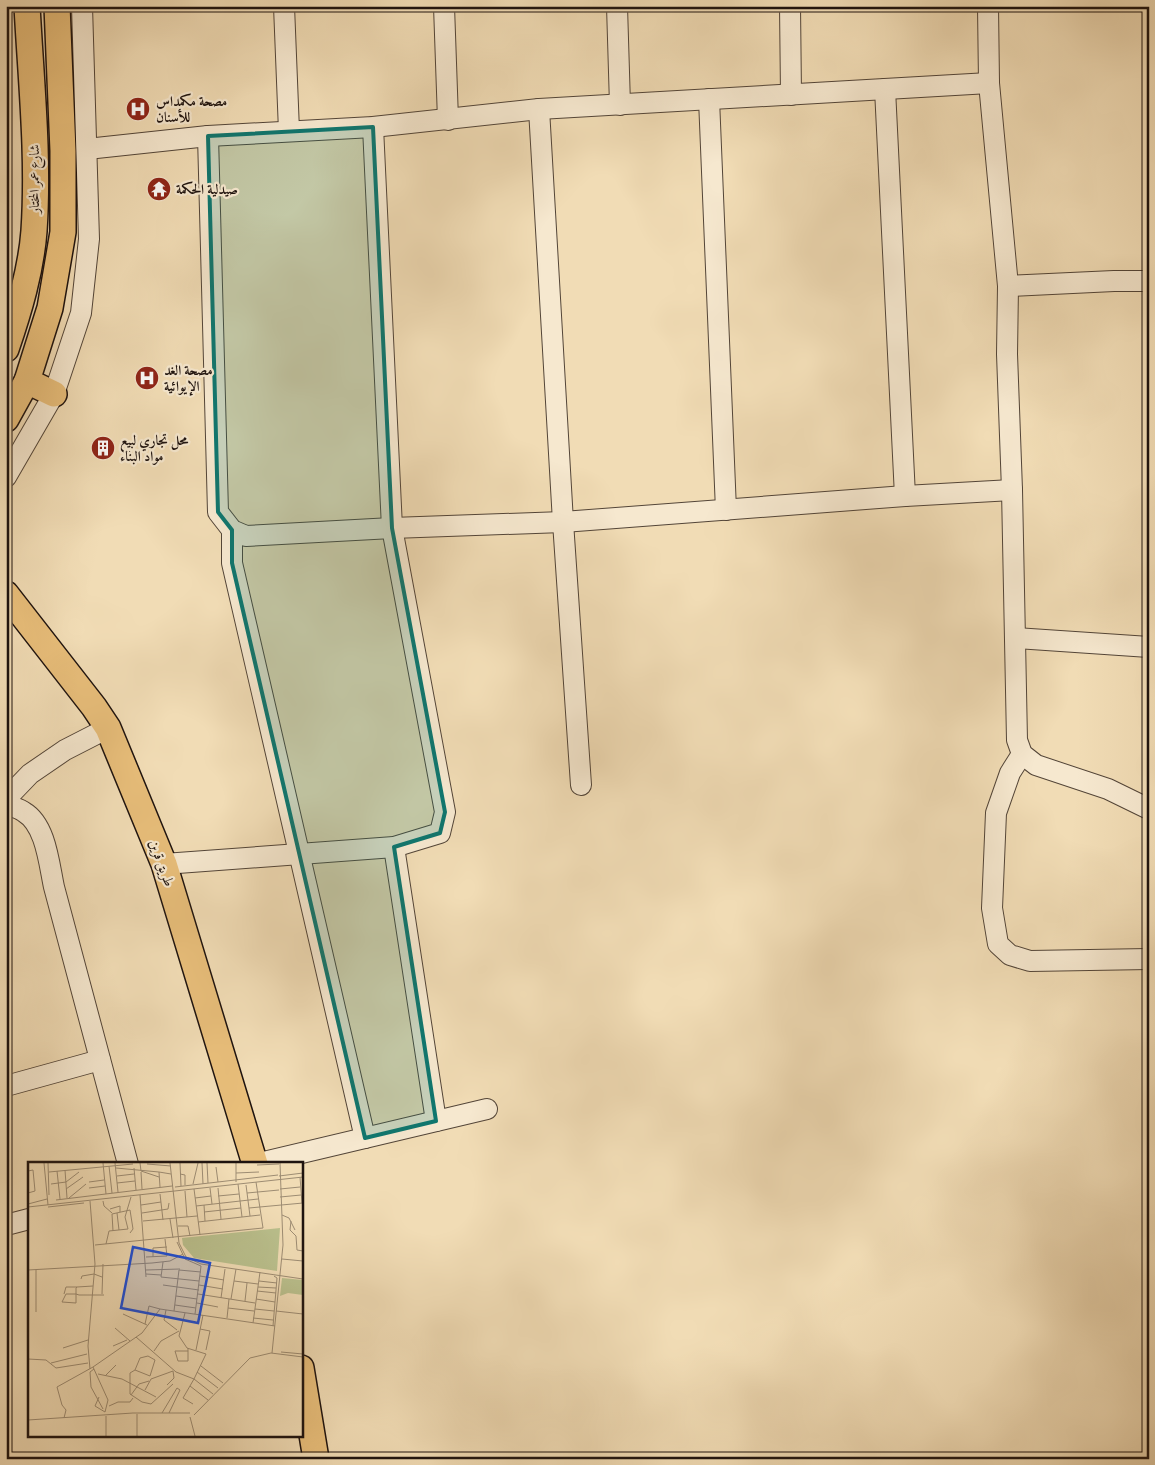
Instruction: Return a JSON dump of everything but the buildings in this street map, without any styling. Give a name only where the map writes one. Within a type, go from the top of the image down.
[{"type":"main road","name":"شارع عمر المختار","points":[[6,349],[22,300],[34,232],[35,153],[27,6]]},
{"type":"main road","points":[[6,420],[27,381],[50,308],[63,232],[63,141],[57,6]]},
{"type":"main road","points":[[27,381],[54,394]]},
{"type":"main road","name":"طريق قرين","points":[[6,594],[94,707],[108,728],[164,864],[254,1162]]},
{"type":"main road","points":[[302,1374],[316,1459]]},
{"type":"street","points":[[6,477],[54,394],[81,313],[90,239],[82,6]]},
{"type":"street","points":[[284,6],[289,131]]},
{"type":"street","points":[[444,6],[448,120]]},
{"type":"street","points":[[618,6],[620,105]]},
{"type":"street","points":[[790,6],[792,95]]},
{"type":"street","points":[[988,6],[989,83],[1008,286],[1007,354],[1017,740],[1022,754],[1036,766],[1108,789],[1149,809]]},
{"type":"street","points":[[86,149],[208,136],[373,127],[540,109],[989,83]]},
{"type":"street","points":[[885,89],[905,496]]},
{"type":"street","points":[[709,99],[726,510]]},
{"type":"street","points":[[540,109],[563,522],[581,785]]},
{"type":"street","points":[[164,864],[394,846],[440,834],[445,812],[392,528],[373,127]]},
{"type":"street","points":[[208,136],[218,512],[232,530],[246,536],[392,528],[563,522],[905,496],[1012,490]]},
{"type":"street","points":[[1008,286],[1149,281]]},
{"type":"street","points":[[232,530],[232,563],[365,1138]]},
{"type":"street","points":[[1015,638],[1149,647]]},
{"type":"street","points":[[6,799],[30,774],[51,759],[108,728]]},
{"type":"street","points":[[1022,754],[1010,774],[996,813],[992,908],[998,944],[1010,955],[1030,961],[1149,959]]},
{"type":"street","points":[[6,804],[26,812],[38,826],[46,849],[54,886],[127,1162]]},
{"type":"street","points":[[394,846],[436,1121]]},
{"type":"street","points":[[6,1086],[100,1060]]},
{"type":"street","points":[[263,1162],[487,1109]]},
{"type":"street","points":[[6,1225],[28,1220]]},
{"type":"highlighted area","points":[[373,127],[392,528],[445,812],[440,833],[394,847],[436,1121],[365,1138],[232,563],[232,530],[218,512],[208,136]]},
{"type":"place","name":"مصحة مكمداس للأسنان","points":[[138,109]]},
{"type":"place","name":"صيدلية الحكمة","points":[[159,189]]},
{"type":"place","name":"مصحة الغد الإيوائية","points":[[147,378]]},
{"type":"place","name":"محل تجاري لبيع مواد البناء","points":[[103,448]]}]
